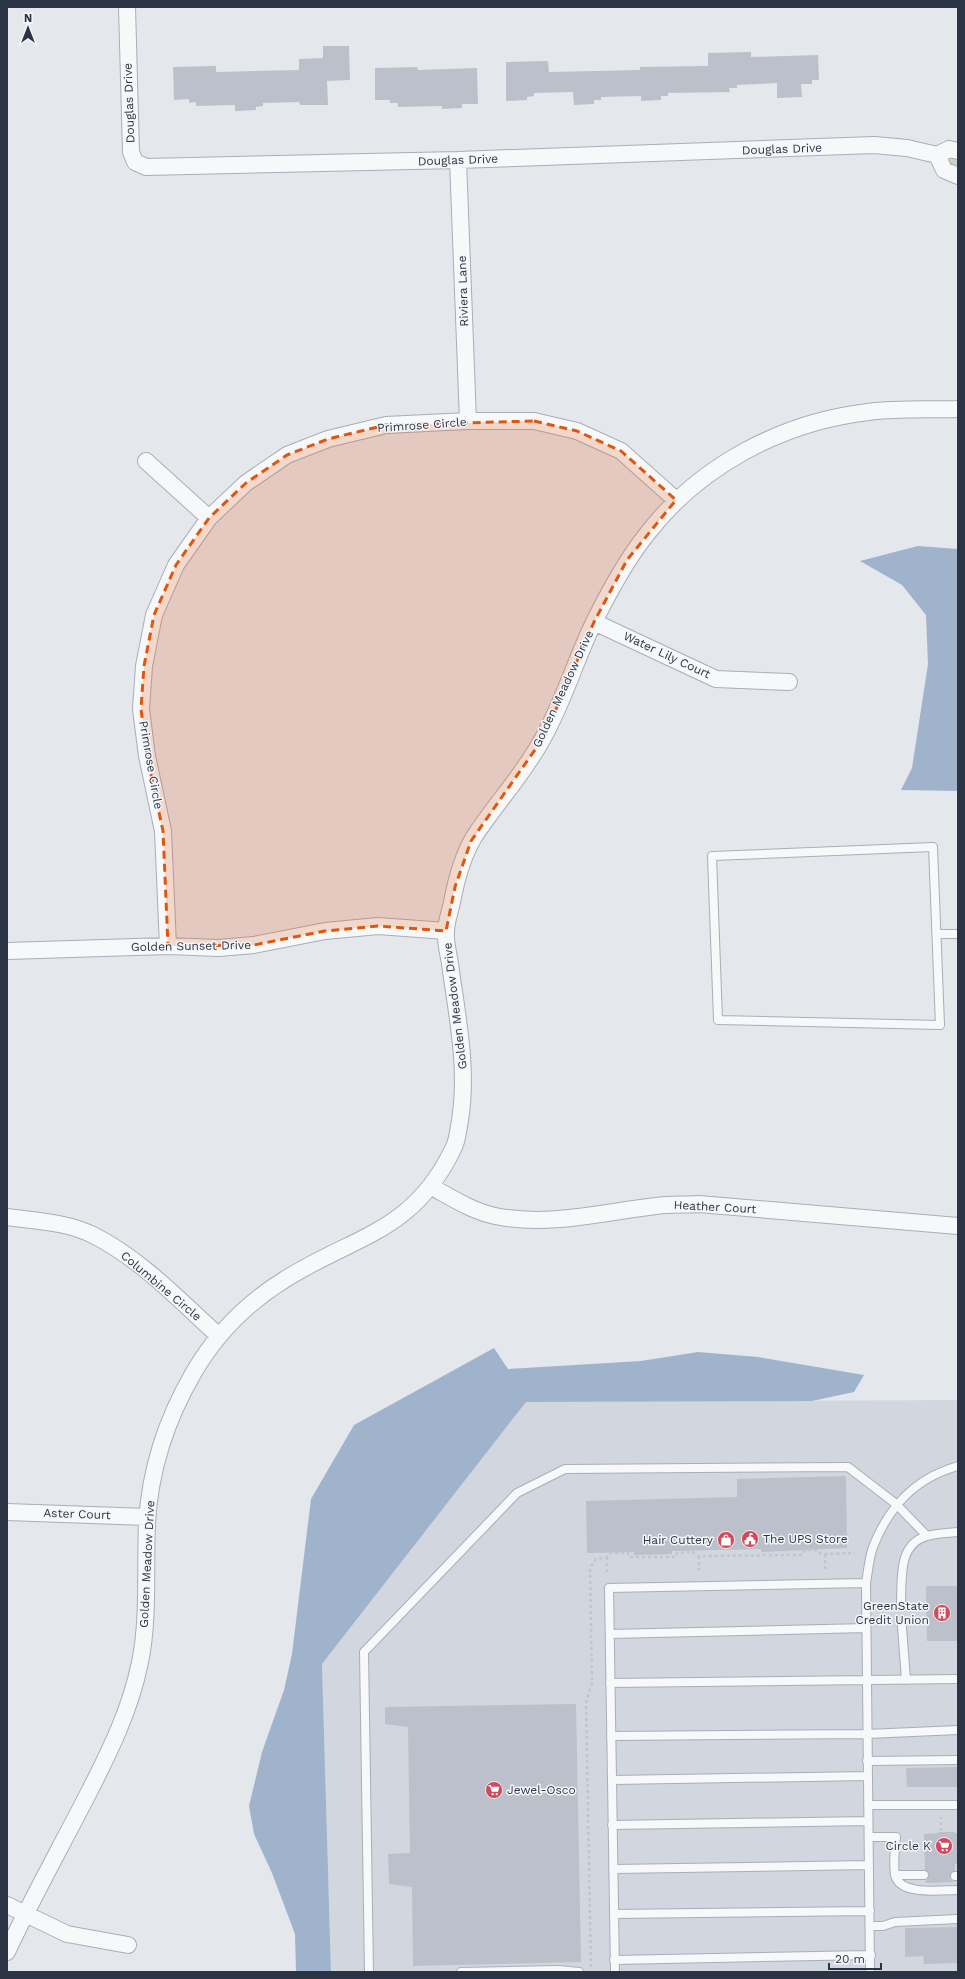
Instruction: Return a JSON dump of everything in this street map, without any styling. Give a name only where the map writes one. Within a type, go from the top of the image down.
[{"type":"street","name":"Douglas Drive","points":[[127,7],[131,152],[135,162],[146,167],[458,160],[874,145],[907,148],[937,155],[949,150],[958,151]]},
{"type":"street","points":[[937,155],[944,170],[958,176]]},
{"type":"street","name":"Riviera Lane","points":[[458,160],[468,421]]},
{"type":"street","name":"Golden Meadow Drive","points":[[7,1952],[108,1754],[127,1709],[141,1660],[145,1610],[147,1517],[155,1461],[174,1408],[197,1366],[219,1336],[252,1301],[288,1276],[368,1237],[402,1216],[432,1187],[456,1144],[463,1100],[463,1056],[446,931],[455,887],[471,841],[544,738],[594,622],[628,560],[648,531],[676,500],[731,459],[754,446],[808,424],[871,411],[958,409]]},
{"type":"street","name":"Primrose Circle","points":[[168,946],[163,830],[147,756],[141,709],[144,666],[157,608],[176,565],[209,518],[246,483],[287,455],[328,439],[386,425],[468,421],[534,421],[578,431],[620,451],[676,500]]},
{"type":"street","points":[[146,461],[209,518]]},
{"type":"street","name":"Water Lily Court","points":[[594,622],[716,679],[789,682]]},
{"type":"street","name":"Golden Sunset Drive","points":[[7,951],[168,946],[219,948],[254,945],[326,931],[378,926],[446,931]]},
{"type":"street","name":"Heather Court","points":[[432,1187],[462,1204],[495,1216],[527,1219],[559,1219],[658,1206],[699,1204],[958,1226]]},
{"type":"street","name":"Columbine Circle","points":[[7,1217],[56,1223],[92,1235],[130,1257],[219,1336]]},
{"type":"street","name":"Aster Court","points":[[7,1512],[147,1517]]},
{"type":"street","points":[[7,1905],[26,1916],[67,1934],[128,1944]]},
{"type":"lane","points":[[933,847],[938,934],[940,1025],[718,1020],[712,856],[933,847]]},
{"type":"lane","points":[[938,934],[958,934]]},
{"type":"lane","points":[[870,1972],[866,1583],[872,1548],[896,1504],[918,1484],[942,1470],[958,1466]]},
{"type":"lane","points":[[368,1972],[364,1652],[517,1493],[565,1469],[848,1467],[896,1504],[927,1536]]},
{"type":"lane","points":[[901,1602],[902,1560],[913,1543],[927,1536],[958,1532]]},
{"type":"lane","points":[[615,1972],[609,1588],[866,1583]]},
{"type":"lane","points":[[902,1627],[906,1680]]},
{"type":"lane","points":[[610,1634],[866,1628]]},
{"type":"lane","points":[[610,1683],[958,1679]]},
{"type":"lane","points":[[611,1736],[867,1734],[958,1730]]},
{"type":"lane","points":[[867,1760],[958,1760]]},
{"type":"lane","points":[[612,1780],[868,1776]]},
{"type":"lane","points":[[868,1805],[958,1805]]},
{"type":"lane","points":[[612,1825],[868,1821]]},
{"type":"lane","points":[[868,1837],[896,1837],[896,1875],[899,1882],[910,1890],[958,1890]]},
{"type":"lane","points":[[613,1869],[869,1865]]},
{"type":"lane","points":[[896,1875],[924,1875]]},
{"type":"lane","points":[[614,1914],[870,1911]]},
{"type":"lane","points":[[870,1926],[883,1926],[895,1922],[958,1919]]},
{"type":"lane","points":[[614,1960],[871,1955]]},
{"type":"lane","points":[[461,1972],[559,1970],[578,1972]]},
{"type":"path","points":[[825,1554],[825,1569]]},
{"type":"path","points":[[698,1556],[699,1570]]},
{"type":"path","points":[[607,1557],[607,1573]]},
{"type":"path","points":[[941,1814],[941,1831]]},
{"type":"highlighted area","points":[[534,421],[577,431],[621,451],[676,500],[627,560],[594,622],[544,737],[471,841],[455,887],[446,931],[378,926],[325,931],[254,945],[168,946],[163,831],[147,756],[141,709],[144,666],[154,615],[176,565],[209,518],[246,483],[287,455],[328,439],[386,425]]},
{"type":"shaded area","points":[[958,1400],[958,1972],[331,1972],[322,1664],[526,1402]]},
{"type":"green space","points":[[949,156],[958,157],[958,169],[949,165],[947,158]]},
{"type":"water","points":[[918,546],[958,549],[958,791],[901,790],[912,768],[928,664],[926,615],[902,585],[860,561]]},
{"type":"water","points":[[494,1348],[508,1369],[641,1361],[698,1352],[758,1357],[864,1375],[854,1392],[812,1401],[526,1402],[322,1664],[331,1972],[296,1972],[295,1934],[272,1873],[254,1834],[249,1806],[262,1752],[284,1690],[292,1654],[311,1499],[354,1425]]},
{"type":"building","points":[[323,46],[349,46],[350,80],[327,81],[328,105],[300,105],[299,102],[263,103],[263,106],[256,107],[256,110],[235,111],[235,105],[196,106],[196,102],[189,103],[189,99],[174,100],[173,67],[216,66],[216,72],[299,70],[299,59],[323,58]]},
{"type":"building","points":[[751,52],[751,57],[818,55],[819,80],[812,80],[812,84],[801,84],[802,97],[777,98],[777,83],[737,85],[737,88],[729,88],[730,92],[668,93],[668,96],[661,96],[661,100],[641,101],[641,96],[601,97],[601,100],[594,100],[594,104],[574,105],[573,92],[534,93],[534,96],[527,97],[527,100],[506,101],[506,62],[548,61],[549,72],[640,70],[640,67],[708,66],[708,53]]},
{"type":"building","points":[[417,67],[418,70],[477,68],[478,104],[462,104],[462,108],[442,109],[442,106],[398,107],[398,103],[390,103],[390,100],[375,100],[375,68]]},
{"type":"building","points":[[846,1476],[847,1548],[761,1552],[761,1549],[672,1551],[672,1554],[634,1555],[634,1552],[587,1553],[586,1501],[737,1497],[737,1479]]},
{"type":"building","name":"GreenState Credit Union","points":[[926,1586],[958,1586],[958,1641],[927,1641]]},
{"type":"building","name":"Jewel-Osco","points":[[576,1704],[581,1962],[413,1966],[412,1887],[389,1884],[388,1854],[410,1853],[408,1727],[385,1724],[385,1707]]},
{"type":"building","points":[[958,1767],[958,1787],[907,1787],[906,1768]]},
{"type":"building","points":[[939,1832],[958,1833],[958,1864],[955,1864],[955,1871],[950,1876],[950,1879],[955,1882],[925,1883],[929,1875],[925,1870],[924,1834]]},
{"type":"building","points":[[958,1927],[958,1963],[924,1964],[923,1956],[905,1957],[905,1928]]},
{"type":"place","name":"The UPS Store","points":[[750,1539]]},
{"type":"place","name":"Hair Cuttery","points":[[726,1540]]},
{"type":"place","name":"GreenState Credit Union","points":[[942,1613]]},
{"type":"place","name":"Jewel-Osco","points":[[494,1790]]},
{"type":"place","name":"Circle K","points":[[944,1846]]}]
